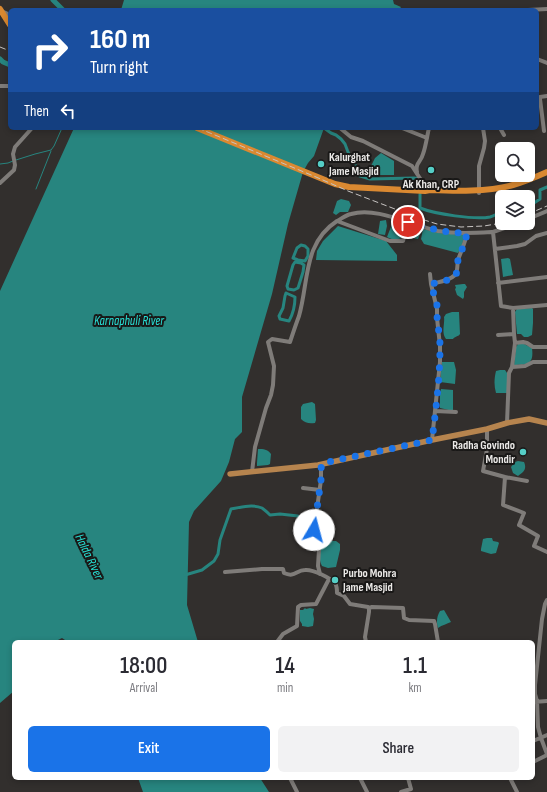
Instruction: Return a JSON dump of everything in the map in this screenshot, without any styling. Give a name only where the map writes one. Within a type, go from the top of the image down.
[{"type":"highway","points":[[1,10],[8,22]]},
{"type":"highway","points":[[201,130],[311,175],[335,184],[349,187],[425,191],[472,190],[479,192],[500,192],[528,184],[547,175]]},
{"type":"highway","points":[[479,192],[513,185],[547,172]]},
{"type":"main road","points":[[230,474],[323,463],[529,419],[547,423]]},
{"type":"street","points":[[539,60],[547,63]]},
{"type":"street","points":[[544,131],[540,97],[547,96]]},
{"type":"street","points":[[0,183],[12,173],[15,167],[13,154],[14,147],[30,130]]},
{"type":"street","points":[[342,130],[351,137],[412,166],[425,186],[425,191]]},
{"type":"street","points":[[407,130],[427,138]]},
{"type":"street","points":[[417,174],[417,164],[423,154],[429,130]]},
{"type":"street","points":[[479,192],[479,162],[485,141],[483,130]]},
{"type":"street","points":[[501,130],[504,135]]},
{"type":"street","points":[[535,216],[547,211]]},
{"type":"street","points":[[252,472],[255,447],[273,385],[274,366],[268,342],[272,338],[290,342],[299,316],[314,247],[322,234],[337,221],[351,214],[368,212],[395,218],[437,231],[467,233],[493,232],[499,230]]},
{"type":"street","points":[[337,221],[390,241],[403,241],[408,222]]},
{"type":"street","points":[[493,232],[501,306],[513,308],[547,305]]},
{"type":"street","points":[[431,284],[448,280],[455,276],[458,260],[466,241],[467,233]]},
{"type":"street","points":[[495,249],[525,244],[536,236],[547,233]]},
{"type":"street","points":[[430,274],[438,315],[440,346],[440,362],[432,440]]},
{"type":"street","points":[[498,283],[547,277]]},
{"type":"street","points":[[508,423],[509,373],[512,367],[516,342],[514,334],[513,308]]},
{"type":"street","points":[[498,336],[514,334]]},
{"type":"street","points":[[516,342],[527,343],[533,347],[547,347]]},
{"type":"street","points":[[512,367],[525,366],[532,362],[547,362]]},
{"type":"street","points":[[435,411],[456,412]]},
{"type":"street","points":[[487,429],[487,446],[483,471],[527,482]]},
{"type":"street","points":[[320,575],[318,566],[320,533],[319,530],[314,530],[322,476],[321,468],[323,463]]},
{"type":"street","points":[[505,476],[503,506],[524,513],[519,525],[538,536],[534,546],[547,552]]},
{"type":"street","points":[[303,488],[320,490]]},
{"type":"street","points":[[226,572],[278,568],[283,569],[284,573],[289,576],[300,570],[314,571],[335,584],[337,587],[337,593],[344,596],[348,602],[352,604],[366,606],[369,608],[403,608],[404,618],[409,620],[434,621],[438,640]]},
{"type":"street","points":[[278,640],[283,634],[296,626],[298,607],[301,605],[316,604],[329,579]]},
{"type":"street","points":[[535,761],[547,755],[538,726],[535,702],[535,684],[542,619],[547,600]]},
{"type":"street","points":[[366,640],[369,608]]},
{"type":"street","points":[[535,702],[547,700]]},
{"type":"street","points":[[535,740],[547,735]]},
{"type":"street","points":[[291,780],[297,792]]},
{"type":"street","points":[[361,780],[367,792]]},
{"type":"street","points":[[401,792],[411,790],[408,780]]},
{"type":"street","points":[[511,780],[517,792]]},
{"type":"water","points":[[124,0],[393,0],[394,4],[401,7],[400,8],[122,8]]},
{"type":"water","name":"Karnaphuli River","points":[[73,130],[323,130],[314,156],[303,172],[288,224],[272,294],[242,397],[242,432],[235,439],[229,462],[221,481],[194,511],[189,522],[187,605],[197,640],[65,640],[62,638],[58,640],[12,640],[12,693],[0,703],[0,291]]},
{"type":"water","points":[[381,153],[394,161],[394,175],[373,175],[370,168],[375,158]]},
{"type":"water","points":[[341,199],[349,201],[351,205],[348,212],[340,212],[336,215],[333,213],[337,201]]},
{"type":"water","points":[[394,219],[406,222],[402,238],[391,239],[387,237]]},
{"type":"water","points":[[386,220],[387,226],[385,235],[378,234],[380,221]]},
{"type":"water","points":[[338,226],[386,241],[397,255],[397,261],[316,260],[317,251],[323,241]]},
{"type":"water","points":[[418,226],[421,231],[418,239],[408,237],[409,227]]},
{"type":"water","points":[[423,229],[439,233],[464,235],[462,245],[458,253],[424,244],[421,239]]},
{"type":"water","points":[[501,259],[510,259],[513,275],[503,277]]},
{"type":"water","points":[[465,284],[467,287],[464,292],[463,299],[457,295],[455,285]]},
{"type":"water","points":[[532,308],[532,335],[524,337],[521,334],[517,334],[515,312],[517,309]]},
{"type":"water","points":[[459,312],[460,334],[453,339],[446,339],[443,331],[444,317],[446,314]]},
{"type":"water","points":[[519,343],[532,348],[532,357],[526,364],[514,365],[516,347]]},
{"type":"water","points":[[442,362],[454,362],[456,370],[455,384],[440,382]]},
{"type":"water","points":[[505,370],[507,373],[507,393],[496,393],[494,382],[495,374],[496,371]]},
{"type":"water","points":[[441,389],[453,390],[453,411],[440,408]]},
{"type":"water","points":[[312,402],[315,404],[316,420],[315,423],[309,423],[301,419],[301,407],[303,404]]},
{"type":"water","points":[[258,449],[268,451],[271,454],[270,464],[257,466]]},
{"type":"water","points":[[518,461],[524,462],[525,468],[518,476],[513,473],[511,467]]},
{"type":"water","points":[[492,538],[493,541],[499,543],[496,553],[491,554],[481,551],[483,539]]},
{"type":"water","points":[[336,541],[340,544],[336,567],[328,568],[322,566],[320,557],[321,548],[323,542]]},
{"type":"water","points":[[305,608],[314,609],[313,626],[302,626],[300,621],[300,610]]},
{"type":"water","points":[[444,610],[451,622],[438,628],[438,615],[440,611]]},
{"type":"water","points":[[139,780],[261,780],[269,792],[143,792]]},
{"type":"waterway","points":[[53,0],[61,8]]},
{"type":"waterway","points":[[0,59],[8,64]]},
{"type":"waterway","points":[[16,160],[51,150],[61,130]]},
{"type":"waterway","points":[[327,130],[336,135],[345,144],[355,164],[357,175],[370,179],[419,179],[421,188]]},
{"type":"waterway","points":[[36,189],[51,151]]},
{"type":"waterway","points":[[0,164],[13,161]]},
{"type":"waterway","points":[[535,202],[540,199],[540,190],[547,187]]},
{"type":"waterway","points":[[420,194],[420,208],[465,217],[483,218],[495,215]]},
{"type":"waterway","points":[[301,245],[308,249],[308,256],[305,261],[293,258],[297,248],[301,245]]},
{"type":"waterway","points":[[295,262],[304,265],[298,288],[294,290],[288,289],[287,286],[295,262]]},
{"type":"waterway","points":[[286,293],[295,297],[294,309],[289,321],[280,319],[279,316],[283,308],[286,293]]},
{"type":"waterway","points":[[185,575],[202,570],[214,561],[218,554],[220,540],[231,509],[255,506],[262,508],[270,515],[280,514],[298,516]]},
{"type":"railway","points":[[0,47],[8,50]]},
{"type":"railway","points":[[203,130],[348,191],[421,219],[437,224],[461,227],[495,224]]},
{"type":"railway","points":[[535,211],[547,206]]},
{"type":"place","name":"Kalurghat Jame Masjid","points":[[321,164]]},
{"type":"place","name":"Ak Khan, CRP","points":[[431,170]]},
{"type":"place","name":"Radha Govindo Mondir","points":[[523,452]]},
{"type":"place","name":"Purbo Mohra Jame Masjid","points":[[335,580]]},
{"type":"route","points":[[314,530],[322,476],[321,468],[323,463],[432,440],[440,362],[440,341],[438,333],[438,315],[431,284],[448,280],[455,276],[458,260],[466,241],[467,233],[437,231],[408,222]]},
{"type":"water label","name":"Halda River","points":[[90,556]]}]
